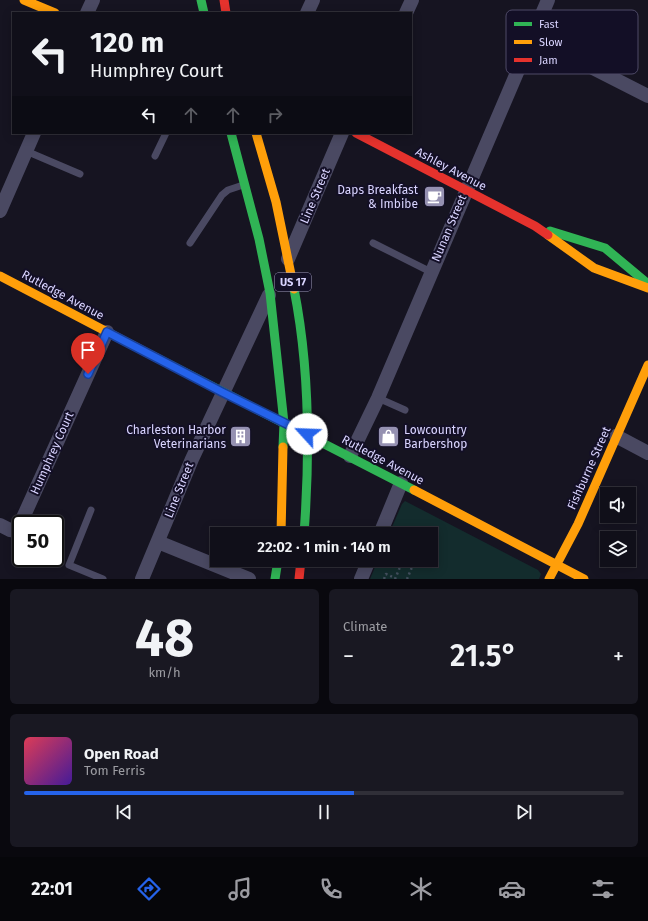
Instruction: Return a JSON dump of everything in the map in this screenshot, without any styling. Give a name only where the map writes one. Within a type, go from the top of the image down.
[{"type":"main road","points":[[24,0],[53,12]]},
{"type":"main road","points":[[201,0],[204,12]]},
{"type":"main road","points":[[224,0],[226,12]]},
{"type":"main road","name":"US 17","points":[[231,134],[259,239],[276,332],[284,423],[281,527]]},
{"type":"main road","name":"US 17","points":[[256,134],[276,202],[299,315],[307,389],[307,496],[305,527]]},
{"type":"main road","name":"Ashley Avenue","points":[[358,134],[535,226],[594,268],[648,288]]},
{"type":"main road","name":"Ashley Avenue","points":[[535,226],[606,248],[648,284]]},
{"type":"main road","name":"Rutledge Avenue","points":[[0,276],[222,392],[350,456],[584,579]]},
{"type":"main road","name":"Fishburne Street","points":[[549,579],[578,524],[648,365]]},
{"type":"main road","points":[[275,579],[277,567]]},
{"type":"main road","points":[[299,579],[300,567]]},
{"type":"street","points":[[87,12],[93,0]]},
{"type":"street","points":[[307,12],[313,0]]},
{"type":"street","points":[[406,12],[412,0]]},
{"type":"street","name":"Nunan Street","points":[[544,10],[548,0]]},
{"type":"street","name":"Nunan Street","points":[[350,456],[378,398],[516,74]]},
{"type":"street","points":[[605,74],[648,96]]},
{"type":"street","points":[[0,211],[34,134]]},
{"type":"street","name":"Line Street","points":[[288,260],[342,134]]},
{"type":"street","name":"Line Street","points":[[142,579],[192,459],[222,392],[270,293]]},
{"type":"street","name":"Humphrey Court","points":[[0,525],[10,530],[17,531],[107,332]]},
{"type":"street","points":[[616,436],[648,453]]},
{"type":"street","points":[[383,527],[401,483]]},
{"type":"street","points":[[158,542],[249,579]]},
{"type":"street","points":[[361,579],[366,567]]},
{"type":"lane","points":[[155,156],[166,134]]},
{"type":"lane","points":[[26,151],[80,174]]},
{"type":"lane","points":[[190,243],[222,195],[228,190],[245,184]]},
{"type":"lane","points":[[373,243],[431,272]]},
{"type":"lane","points":[[378,398],[405,410]]},
{"type":"lane","points":[[91,510],[69,565],[103,579]]},
{"type":"path","points":[[384,579],[386,574],[395,578],[400,567]]},
{"type":"path","points":[[407,579],[412,567]]},
{"type":"green space","points":[[405,501],[538,570],[541,574],[539,579],[370,579],[375,567],[438,567],[438,527],[392,527],[402,504]]},
{"type":"traffic: fast","points":[[201,0],[204,12]]},
{"type":"traffic: fast","points":[[231,134],[259,239],[270,293],[284,423],[283,447]]},
{"type":"traffic: fast","points":[[550,231],[605,248],[647,283]]},
{"type":"traffic: fast","points":[[294,289],[306,380],[308,442],[304,527]]},
{"type":"traffic: fast","points":[[157,358],[414,490]]},
{"type":"traffic: fast","points":[[275,579],[277,567]]},
{"type":"traffic: slow","points":[[24,0],[53,12]]},
{"type":"traffic: slow","points":[[256,134],[276,202],[294,289]]},
{"type":"traffic: slow","points":[[548,235],[594,268],[648,288]]},
{"type":"traffic: slow","points":[[0,276],[157,358]]},
{"type":"traffic: slow","points":[[549,579],[578,524],[648,365]]},
{"type":"traffic: slow","points":[[281,527],[283,447]]},
{"type":"traffic: slow","points":[[414,490],[584,579]]},
{"type":"traffic: jam","points":[[224,0],[226,12]]},
{"type":"traffic: jam","points":[[358,134],[535,226],[548,235]]},
{"type":"traffic: jam","points":[[299,579],[300,567]]},
{"type":"place","name":"Daps Breakfast & Imbibe","points":[[434,197]]},
{"type":"place","name":"Charleston Harbor Veterinarians","points":[[241,437]]},
{"type":"place","name":"Lowcountry Barbershop","points":[[388,437]]},
{"type":"route","points":[[88,374],[107,332],[222,392],[307,434]]}]
